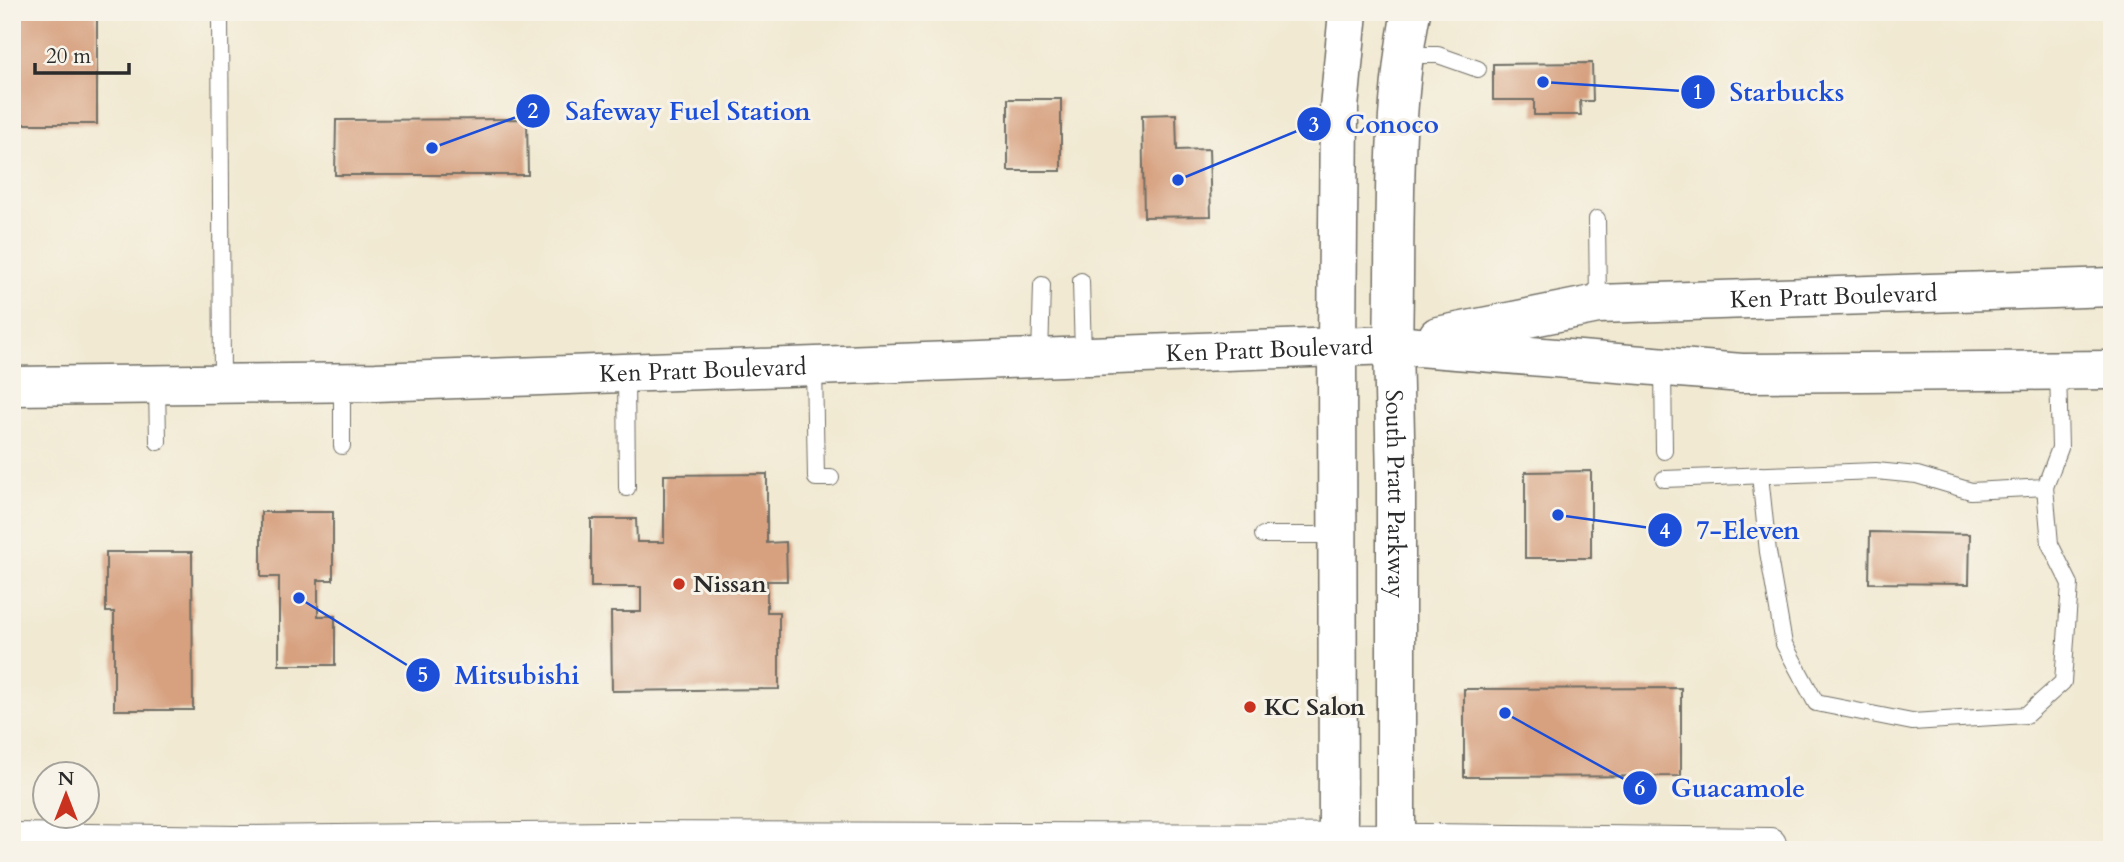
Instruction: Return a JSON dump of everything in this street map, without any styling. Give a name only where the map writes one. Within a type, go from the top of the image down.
[{"type":"main road","points":[[1338,845],[1336,535],[1339,108],[1348,12]]},
{"type":"main road","name":"South Pratt Parkway","points":[[1396,845],[1396,480],[1393,345],[1398,136],[1403,55],[1411,12]]},
{"type":"main road","name":"Ken Pratt Boulevard","points":[[1393,345],[1598,304],[2112,287]]},
{"type":"main road","name":"Ken Pratt Boulevard","points":[[12,386],[342,382],[1393,345],[1742,373],[2112,370]]},
{"type":"street","points":[[12,839],[238,846],[827,844],[1770,847]]},
{"type":"lane","points":[[220,12],[222,384]]},
{"type":"lane","points":[[1403,55],[1438,55],[1478,69]]},
{"type":"lane","points":[[1597,219],[1598,304]]},
{"type":"lane","points":[[1080,281],[1083,355]]},
{"type":"lane","points":[[1040,357],[1042,285]]},
{"type":"lane","points":[[814,365],[816,478],[831,478]]},
{"type":"lane","points":[[1663,366],[1664,451]]},
{"type":"lane","points":[[1760,475],[1768,552],[1784,644],[1816,704],[1912,722],[2025,715],[2063,682],[2070,584],[2050,544],[2045,487],[2060,448],[2058,370]]},
{"type":"lane","points":[[626,372],[627,488]]},
{"type":"lane","points":[[342,382],[342,446]]},
{"type":"lane","points":[[157,384],[158,442]]},
{"type":"lane","points":[[1664,479],[1876,471],[1917,475],[1971,491],[2045,487]]},
{"type":"lane","points":[[1263,535],[1336,535]]},
{"type":"building","points":[[12,12],[97,12],[97,124],[12,124]]},
{"type":"building","points":[[1139,12],[1243,12],[1243,16],[1139,17]]},
{"type":"building","points":[[1592,63],[1593,101],[1580,101],[1581,115],[1534,115],[1534,100],[1493,100],[1493,64]]},
{"type":"building","points":[[1008,99],[1061,99],[1061,171],[1008,171]]},
{"type":"building","points":[[1176,114],[1177,150],[1209,149],[1211,216],[1144,217],[1142,115]]},
{"type":"building","points":[[527,119],[528,175],[335,175],[336,120]]},
{"type":"building","points":[[1591,471],[1591,558],[1525,558],[1525,472]]},
{"type":"building","name":"Nissan","points":[[767,474],[767,543],[786,542],[787,581],[767,581],[767,612],[779,612],[779,689],[612,691],[611,612],[641,612],[641,587],[591,587],[591,519],[636,519],[637,542],[664,542],[664,475]]},
{"type":"building","points":[[261,512],[333,512],[333,580],[318,580],[318,616],[335,616],[335,665],[279,665],[279,577],[261,577]]},
{"type":"building","points":[[1870,532],[1970,534],[1969,584],[1869,583]]},
{"type":"building","points":[[106,552],[192,552],[193,710],[114,710],[114,612],[106,612]]},
{"type":"building","points":[[1681,688],[1681,776],[1464,777],[1464,689]]},
{"type":"place","name":"Starbucks","points":[[1543,82]]},
{"type":"place","name":"Safeway Fuel Station","points":[[432,148]]},
{"type":"place","name":"Conoco","points":[[1178,180]]},
{"type":"place","name":"7-Eleven","points":[[1558,515]]},
{"type":"place","name":"Nissan","points":[[679,584]]},
{"type":"place","name":"Mitsubishi","points":[[299,598]]},
{"type":"place","name":"KC Salon","points":[[1250,707]]},
{"type":"place","name":"Guacamole","points":[[1505,713]]}]
